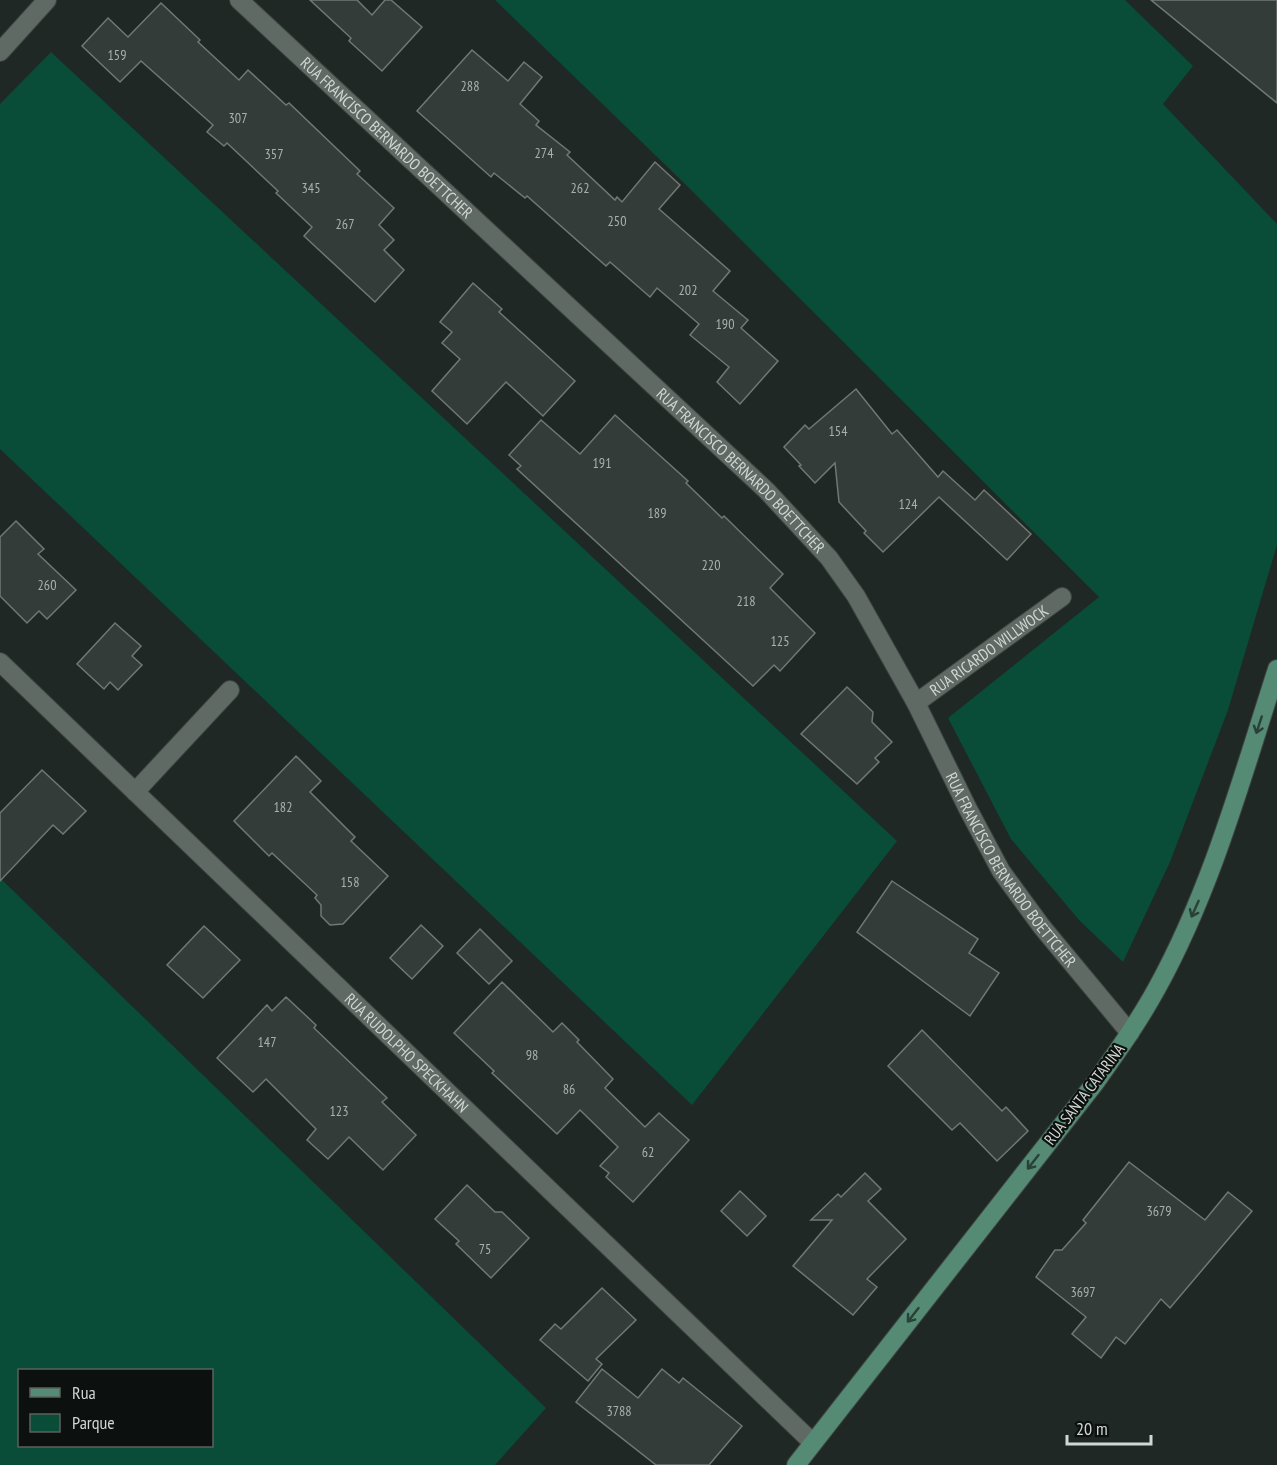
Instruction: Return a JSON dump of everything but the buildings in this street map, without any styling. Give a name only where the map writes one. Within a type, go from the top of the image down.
[{"type":"main road","name":"RUA SANTA CATARINA","points":[[796,1465],[1095,1083],[1130,1033],[1157,988],[1198,901],[1218,850],[1277,669]]},
{"type":"street","points":[[0,52],[47,0]]},
{"type":"street","name":"RUA FRANCISCO BERNARDO BOETTCHER","points":[[239,0],[767,491],[829,558],[856,596],[916,703],[963,800],[1001,871],[1042,927],[1130,1033]]},
{"type":"street","name":"RUA RICARDO WILLWOCK","points":[[916,703],[1062,597]]},
{"type":"street","name":"RUA RUDOLPHO SPECKHAHN","points":[[0,662],[813,1443]]},
{"type":"street","points":[[135,792],[230,690]]},
{"type":"green space","points":[[495,0],[1125,0],[1193,66],[1163,104],[1277,224],[1277,545],[1228,710],[1170,862],[1123,962],[1079,920],[1011,839],[948,718],[1099,597],[683,182]]},
{"type":"green space","points":[[51,52],[897,841],[692,1105],[0,449],[0,104]]},
{"type":"green space","points":[[0,878],[546,1408],[495,1465],[0,1465]]}]
